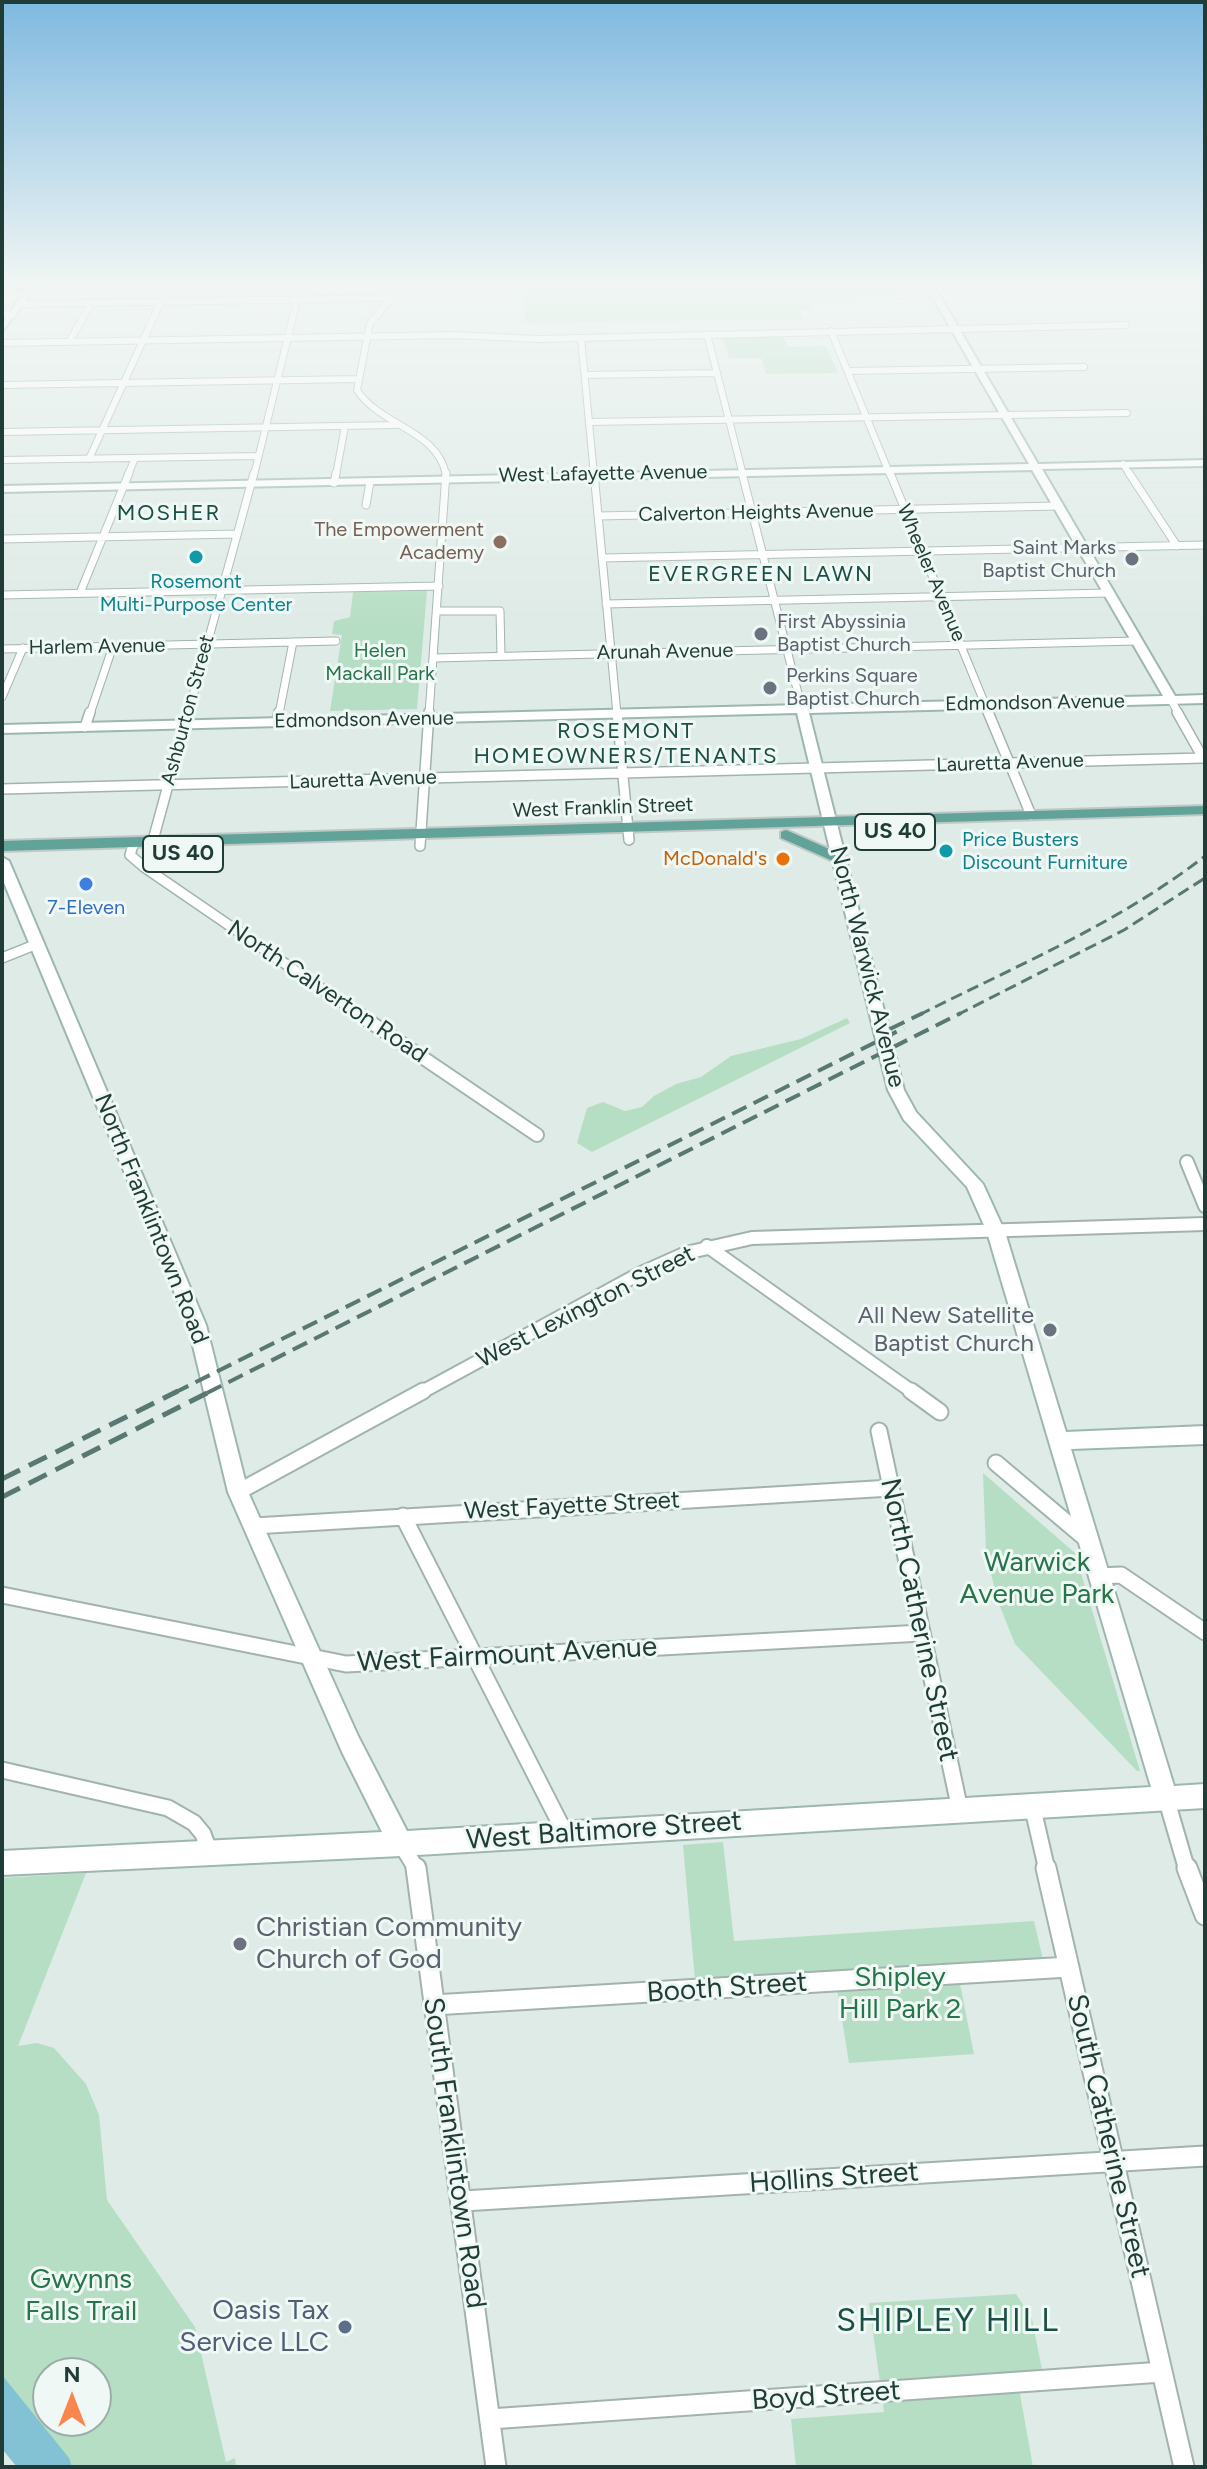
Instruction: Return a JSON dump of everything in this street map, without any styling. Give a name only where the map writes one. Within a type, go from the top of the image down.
[{"type":"main road","name":"US 40","points":[[831,828],[915,824],[937,818],[1205,810]]},
{"type":"main road","name":"West Franklin Street","points":[[628,834],[786,835],[831,828]]},
{"type":"main road","name":"West Franklin Street","points":[[2,846],[151,848],[831,828],[956,830]]},
{"type":"main road","points":[[786,835],[840,859]]},
{"type":"main road","name":"West Franklin Street","points":[[2,860],[132,848]]},
{"type":"street","points":[[89,459],[117,399]]},
{"type":"street","name":"Ashburton Street","points":[[151,848],[273,399]]},
{"type":"street","points":[[361,399],[372,410],[437,452],[445,465],[421,840]]},
{"type":"street","points":[[587,399],[628,834]]},
{"type":"street","name":"North Warwick Avenue","points":[[724,399],[899,1099],[922,1130],[974,1184],[996,1232],[1166,1798]]},
{"type":"street","name":"Wheeler Avenue","points":[[860,399],[1031,815]]},
{"type":"street","points":[[996,399],[1171,700]]},
{"type":"street","points":[[589,422],[1127,413]]},
{"type":"street","points":[[2,432],[399,425]]},
{"type":"street","points":[[334,483],[345,426]]},
{"type":"street","points":[[2,460],[258,456]]},
{"type":"street","points":[[80,593],[135,458]]},
{"type":"street","name":"West Lafayette Avenue","points":[[2,489],[334,483],[446,477],[1205,463]]},
{"type":"street","points":[[1123,464],[1177,546]]},
{"type":"street","points":[[366,505],[370,482]]},
{"type":"street","name":"Calverton Heights Avenue","points":[[598,516],[1058,506]]},
{"type":"street","points":[[2,539],[236,534]]},
{"type":"street","points":[[602,558],[1205,545]]},
{"type":"street","points":[[2,595],[439,586]]},
{"type":"street","points":[[606,604],[1109,593]]},
{"type":"street","points":[[437,611],[500,611],[501,656]]},
{"type":"street","name":"Harlem Avenue","points":[[2,649],[336,641]]},
{"type":"street","name":"Arunah Avenue","points":[[434,658],[1137,641]]},
{"type":"street","points":[[277,722],[293,642]]},
{"type":"street","points":[[85,727],[113,646]]},
{"type":"street","points":[[2,697],[23,648]]},
{"type":"street","name":"Edmondson Avenue","points":[[2,729],[1205,699]]},
{"type":"street","name":"Lauretta Avenue","points":[[2,789],[1203,758],[1171,700]]},
{"type":"street","name":"North Calverton Road","points":[[132,848],[537,1135]]},
{"type":"street","name":"North Franklintown Road","points":[[2,860],[8,889],[37,944],[197,1325],[238,1492],[350,1744],[401,1844]]},
{"type":"street","points":[[2,958],[37,944]]},
{"type":"street","points":[[1187,1162],[1205,1206]]},
{"type":"street","name":"West Lexington Street","points":[[238,1492],[639,1274],[707,1246],[752,1238],[1205,1224]]},
{"type":"street","points":[[707,1246],[940,1412]]},
{"type":"street","name":"North Catherine Street","points":[[879,1431],[960,1810]]},
{"type":"street","points":[[1059,1441],[1205,1435]]},
{"type":"street","points":[[996,1463],[1089,1542]]},
{"type":"street","name":"West Fayette Street","points":[[254,1526],[891,1488]]},
{"type":"street","points":[[403,1516],[565,1833]]},
{"type":"street","points":[[1099,1576],[1121,1575],[1205,1632]]},
{"type":"street","name":"West Fairmount Avenue","points":[[2,1595],[346,1664],[922,1633]]},
{"type":"street","points":[[2,1770],[168,1808],[194,1823],[203,1834],[210,1853]]},
{"type":"street","name":"West Baltimore Street","points":[[2,1863],[401,1844],[1205,1796]]},
{"type":"street","points":[[1166,1798],[1194,1893],[1205,1915]]},
{"type":"street","name":"South Catherine Street","points":[[1032,1805],[1184,2467]]},
{"type":"street","name":"South Franklintown Road","points":[[401,1844],[417,1869],[496,2467]]},
{"type":"street","name":"Booth Street","points":[[433,2005],[1069,1967]]},
{"type":"street","name":"Hollins Street","points":[[463,2201],[1205,2156]]},
{"type":"street","name":"Boyd Street","points":[[490,2419],[1162,2372]]},
{"type":"green space","name":"Helen Mackall Park","points":[[427,591],[417,709],[330,711],[342,635],[332,634],[334,621],[350,617],[353,592]]},
{"type":"green space","points":[[847,1018],[850,1023],[592,1152],[577,1143],[587,1108],[603,1102],[625,1111],[642,1107],[654,1096],[676,1084],[701,1077],[731,1056],[801,1039]]},
{"type":"green space","name":"Warwick Avenue Park","points":[[983,1473],[1075,1553],[1140,1771],[1015,1644],[997,1599],[986,1551]]},
{"type":"green space","name":"Shipley Hill Park 2","points":[[723,1842],[734,1941],[1034,1921],[1045,1968],[958,1974],[974,2054],[849,2063],[836,1982],[696,1991],[683,1845]]},
{"type":"green space","name":"Gwynns Falls Trail","points":[[86,1873],[18,2046],[37,2043],[54,2048],[86,2084],[99,2115],[107,2200],[195,2327],[226,2462],[235,2458],[236,2467],[42,2467],[2,2415],[2,1878]]},
{"type":"green space","points":[[1016,2294],[1032,2319],[1044,2380],[1018,2383],[1033,2467],[796,2467],[791,2419],[884,2412],[869,2303]]},
{"type":"water","points":[[2,2375],[32,2412],[32,2437],[52,2437],[69,2458],[72,2467],[17,2467],[2,2449]]},
{"type":"railway","points":[[919,1015],[1102,923],[1205,856]]},
{"type":"railway","points":[[957,1015],[1124,930],[1205,878]]},
{"type":"railway","points":[[890,1029],[923,1013]]},
{"type":"railway","points":[[207,1393],[961,1013]]},
{"type":"railway","points":[[2,1479],[904,1028]]},
{"type":"railway","points":[[2,1497],[211,1391]]},
{"type":"place","name":"The Empowerment Academy","points":[[500,542]]},
{"type":"place","name":"Rosemont Multi-Purpose Center","points":[[196,557]]},
{"type":"place","name":"Saint Marks Baptist Church","points":[[1132,559]]},
{"type":"place","name":"First Abyssinia Baptist Church","points":[[761,634]]},
{"type":"place","name":"Perkins Square Baptist Church","points":[[770,688]]},
{"type":"place","name":"Price Busters Discount Furniture","points":[[946,851]]},
{"type":"place","name":"McDonald's","points":[[783,859]]},
{"type":"place","name":"7-Eleven","points":[[86,884]]},
{"type":"place","name":"All New Satellite Baptist Church","points":[[1050,1330]]},
{"type":"place","name":"Christian Community Church of God","points":[[240,1944]]},
{"type":"place","name":"Oasis Tax Service LLC","points":[[345,2327]]},
{"type":"district","name":"MOSHER","points":[[169,514]]},
{"type":"district","name":"EVERGREEN LAWN","points":[[761,575]]},
{"type":"district","name":"ROSEMONT HOMEOWNERS/TENANTS","points":[[626,744]]},
{"type":"district","name":"SHIPLEY HILL","points":[[948,2322]]}]
